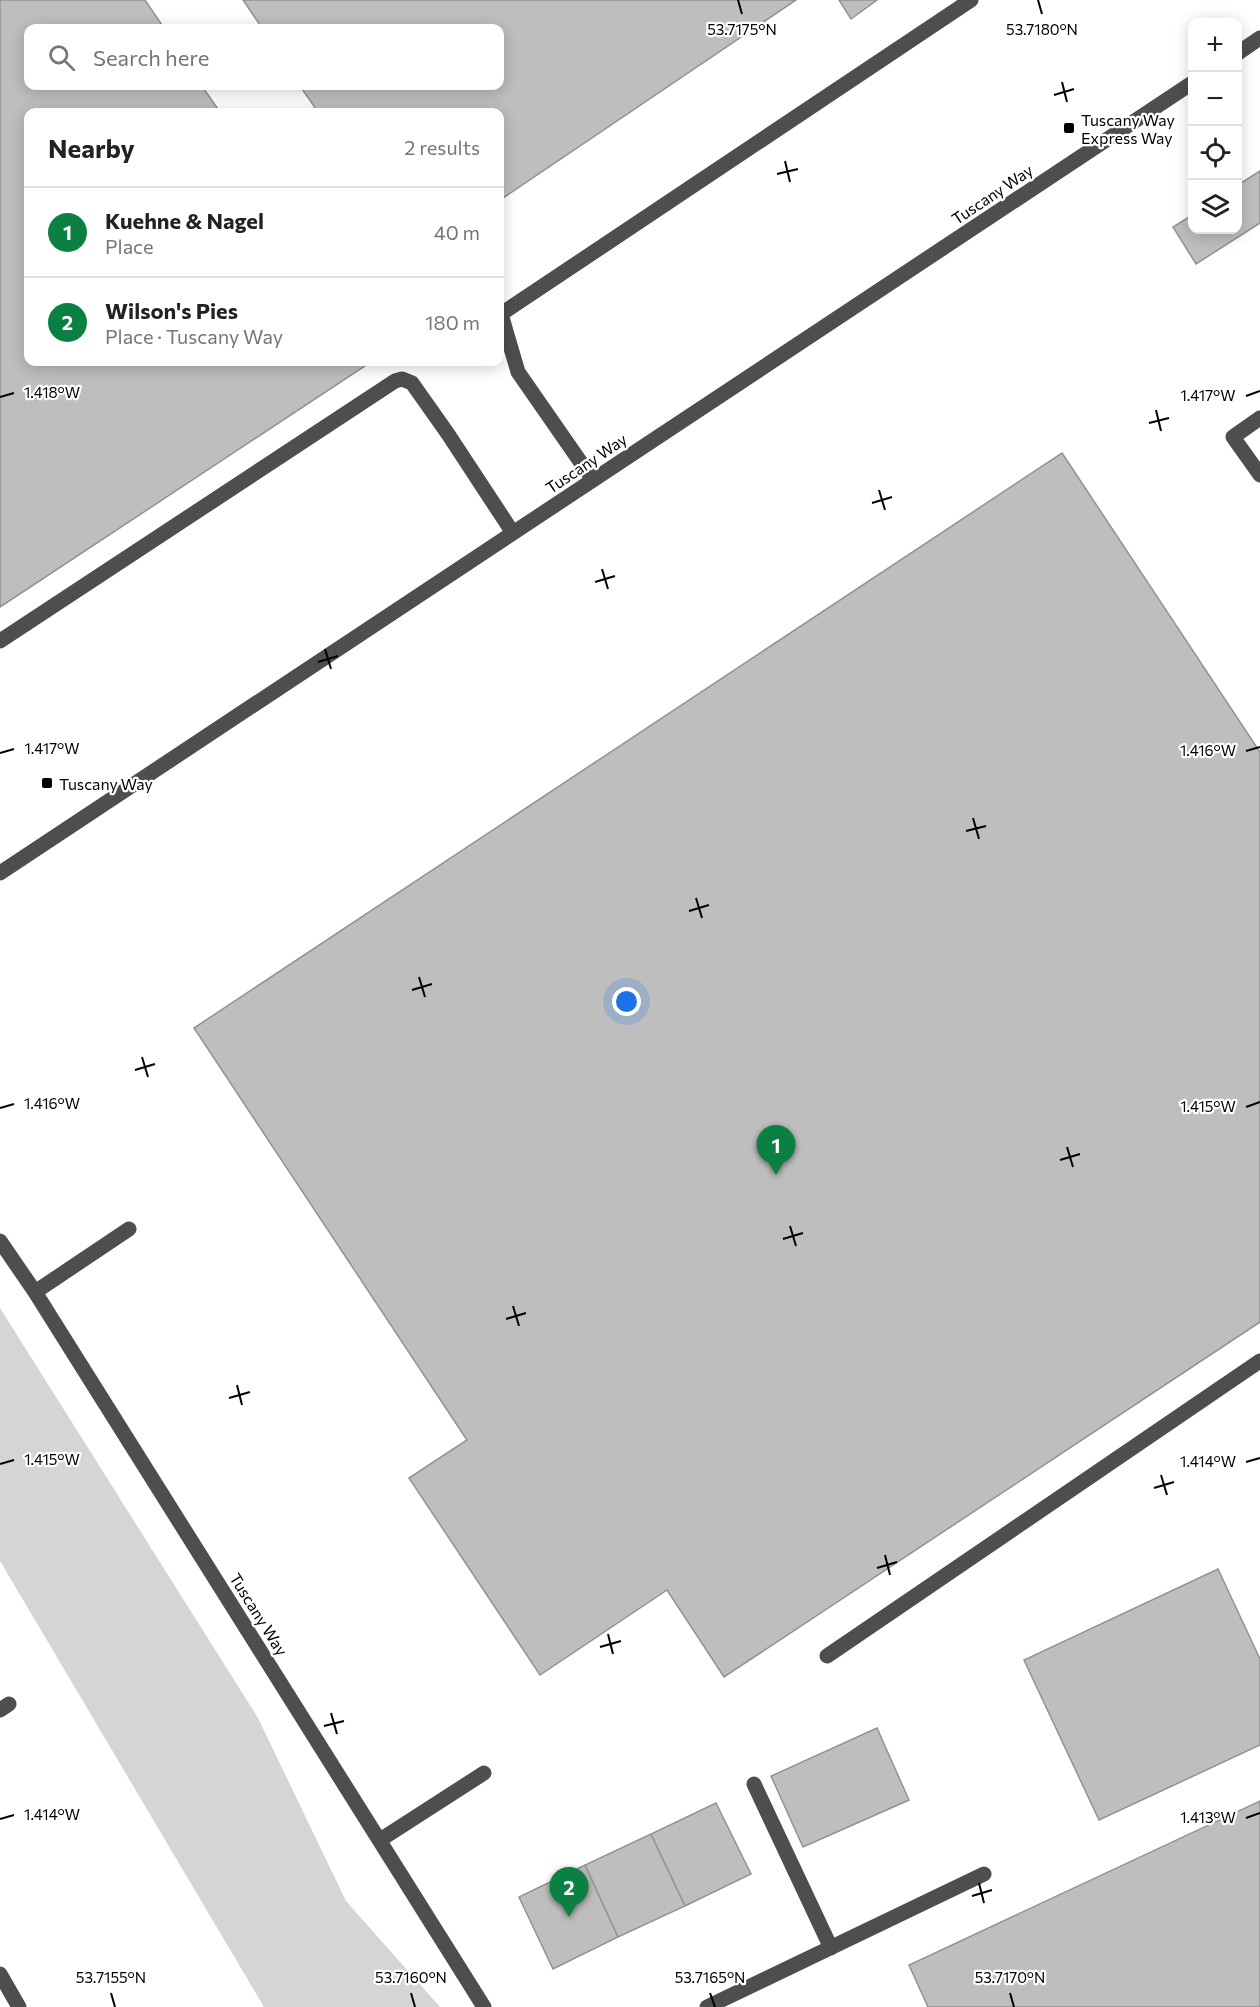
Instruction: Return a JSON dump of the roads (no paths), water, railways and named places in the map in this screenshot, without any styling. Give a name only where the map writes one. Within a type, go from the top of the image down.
[{"type":"street","points":[[504,312],[971,0]]},
{"type":"street","points":[[1242,50],[1260,38]]},
{"type":"street","name":"Tuscany Way","points":[[0,873],[1188,86]]},
{"type":"street","points":[[504,324],[518,372],[592,480]]},
{"type":"street","points":[[0,641],[307,438],[395,381],[402,379],[412,383],[513,533]]},
{"type":"street","points":[[1260,418],[1233,437],[1260,475]]},
{"type":"street","points":[[35,1292],[129,1229]]},
{"type":"street","name":"Tuscany Way","points":[[0,1241],[35,1292],[484,2007]]},
{"type":"street","points":[[827,1656],[1260,1361]]},
{"type":"street","points":[[380,1840],[484,1773]]},
{"type":"street","points":[[754,1784],[831,1948]]},
{"type":"street","points":[[707,2007],[984,1874]]},
{"type":"street","points":[[0,1974],[19,2007]]},
{"type":"place","name":"Tuscany Way Express Way","points":[[1069,128]]},
{"type":"place","name":"Tuscany Way","points":[[47,783]]},
{"type":"place","name":"Kuehne & Nagel","points":[[776,1175]]},
{"type":"place","name":"Wilson's Pies","points":[[569,1917]]}]
